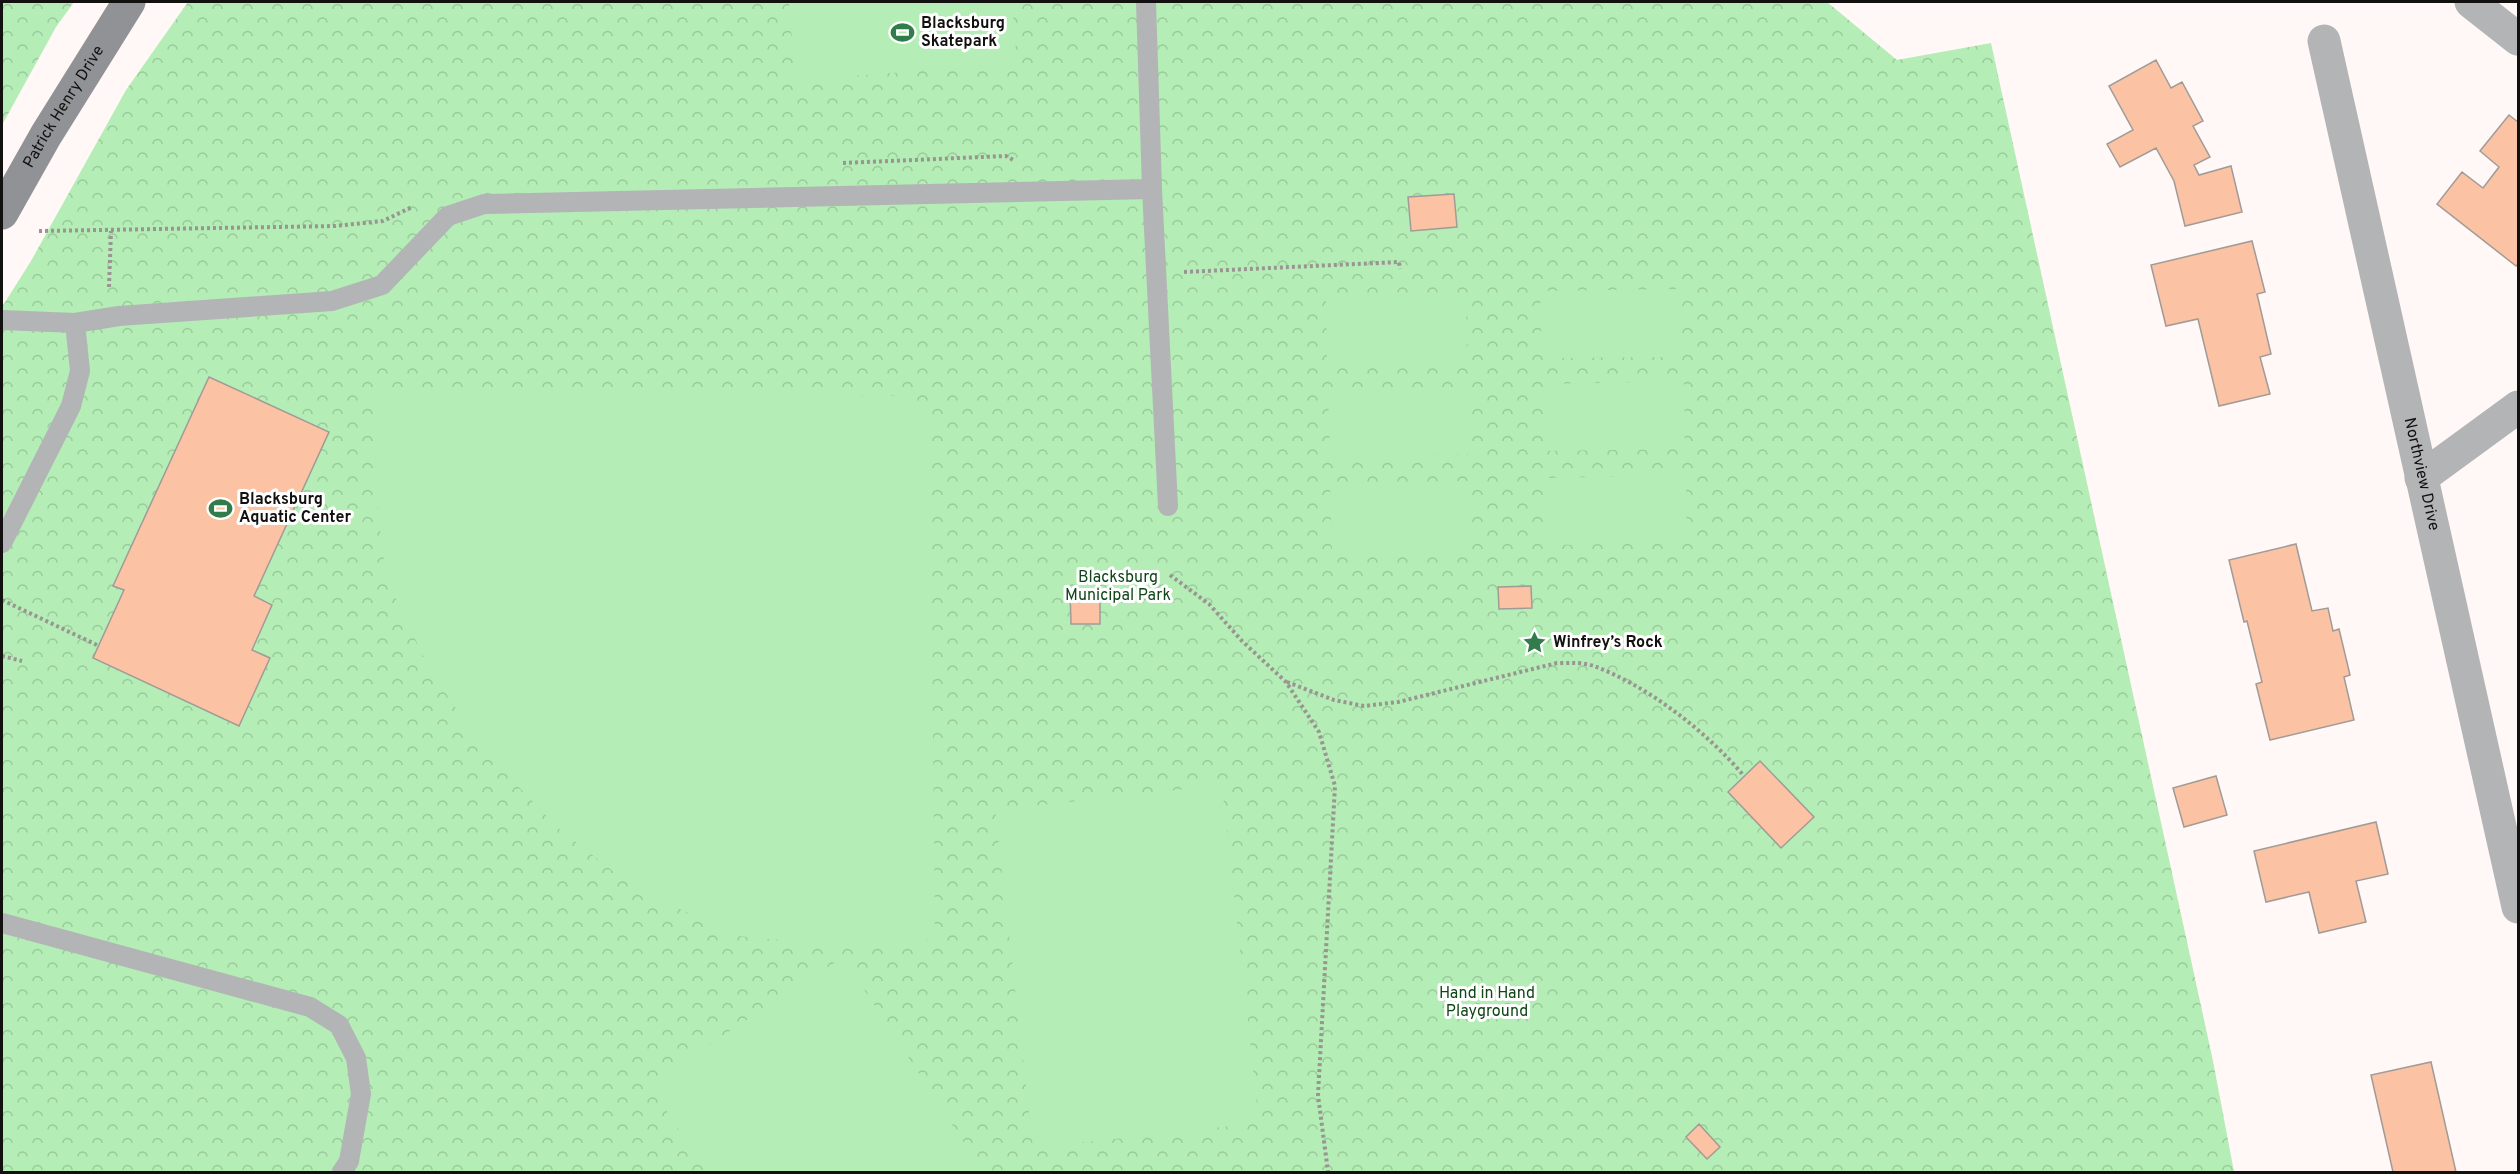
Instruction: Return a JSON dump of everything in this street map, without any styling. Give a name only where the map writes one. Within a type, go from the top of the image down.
[{"type":"main road","name":"Patrick Henry Drive","points":[[2,213],[46,135],[129,2]]},
{"type":"street","points":[[2471,2],[2518,39]]},
{"type":"street","name":"Northview Drive","points":[[2324,41],[2518,907]]},
{"type":"street","points":[[2421,478],[2518,407]]},
{"type":"lane","points":[[1146,2],[1152,189],[1168,506]]},
{"type":"lane","points":[[2,320],[75,323],[119,316],[332,301],[382,285],[448,216],[484,204],[1152,189]]},
{"type":"lane","points":[[2,543],[71,406],[80,371],[75,323]]},
{"type":"lane","points":[[2,923],[310,1007],[339,1025],[356,1058],[361,1094],[349,1161],[342,1173]]},
{"type":"path","points":[[109,295],[111,231]]},
{"type":"path","points":[[1202,271],[1399,262],[1400,269]]},
{"type":"path","points":[[1170,575],[1209,604],[1242,641],[1286,682],[1319,732],[1335,786],[1318,1095],[1328,1173]]},
{"type":"path","points":[[2,600],[99,646]]},
{"type":"path","points":[[2,656],[22,662]]},
{"type":"path","points":[[1286,682],[1334,700],[1364,706],[1398,702],[1557,663],[1577,662],[1593,666],[1637,686],[1695,728],[1729,758],[1744,776]]},
{"type":"green space","points":[[2,2],[74,2],[56,27],[2,125]]},
{"type":"green space","name":"Blacksburg Municipal Park","points":[[188,2],[1827,2],[1897,60],[1991,43],[2213,1061],[2234,1172],[2,1172],[2,307],[31,261],[126,90]]},
{"type":"green space","name":"Blacksburg Skatepark","points":[[789,2],[1012,2],[1017,64],[795,80]]},
{"type":"green space","points":[[1681,289],[1682,357],[1542,358],[1540,291]]},
{"type":"green space","points":[[1466,295],[1467,362],[1327,364],[1326,296]]},
{"type":"green space","points":[[1684,381],[1685,449],[1544,451],[1543,384]]},
{"type":"green space","points":[[377,387],[904,396],[930,420],[935,940],[822,944],[737,936],[633,887],[558,828],[486,753],[429,668],[386,578],[375,485]]},
{"type":"green space","points":[[1469,387],[1470,454],[1330,456],[1328,389]]},
{"type":"green space","points":[[1686,475],[1687,543],[1546,545],[1545,478]]},
{"type":"green space","points":[[1471,481],[1472,549],[1332,550],[1330,483]]},
{"type":"green space","points":[[1222,785],[1259,1123],[1033,1148],[995,810]]},
{"type":"green space","points":[[843,957],[983,1172],[706,1172],[649,1084]]},
{"type":"building","points":[[2156,60],[2171,88],[2182,82],[2203,121],[2193,126],[2210,157],[2194,165],[2199,175],[2231,166],[2242,212],[2185,226],[2174,181],[2156,148],[2120,167],[2107,144],[2133,130],[2109,86]]},
{"type":"building","points":[[2509,115],[2518,122],[2518,264],[2516,266],[2437,204],[2462,172],[2483,188],[2499,167],[2480,151]]},
{"type":"building","points":[[1454,194],[1457,227],[1411,231],[1408,197]]},
{"type":"building","points":[[2252,241],[2265,292],[2257,294],[2271,354],[2260,357],[2270,394],[2219,406],[2198,319],[2166,326],[2151,265]]},
{"type":"building","name":"Blacksburg Aquatic Center","points":[[209,377],[329,432],[254,596],[272,605],[252,650],[270,658],[239,726],[93,658],[124,590],[113,586]]},
{"type":"building","points":[[2296,544],[2312,611],[2328,608],[2333,631],[2339,629],[2350,675],[2344,677],[2354,720],[2270,740],[2256,684],[2262,682],[2229,560]]},
{"type":"building","points":[[1531,586],[1532,608],[1499,609],[1498,587]]},
{"type":"building","points":[[1070,590],[1100,590],[1100,624],[1071,624]]},
{"type":"building","points":[[1760,761],[1814,817],[1781,848],[1728,792]]},
{"type":"building","points":[[2216,776],[2227,815],[2184,827],[2173,788]]},
{"type":"building","points":[[2376,822],[2388,874],[2356,881],[2366,922],[2319,933],[2309,892],[2266,902],[2254,851]]},
{"type":"building","points":[[2431,1062],[2456,1172],[2393,1172],[2371,1075]]},
{"type":"building","points":[[1699,1124],[1720,1147],[1707,1159],[1686,1137]]},
{"type":"place","name":"Blacksburg Skatepark","points":[[903,33]]},
{"type":"place","name":"Blacksburg Aquatic Center","points":[[221,509]]},
{"type":"place","name":"Winfrey’s Rock","points":[[1535,643]]},
{"type":"park label","name":"Hand in Hand Playground","points":[[1487,1003]]}]
